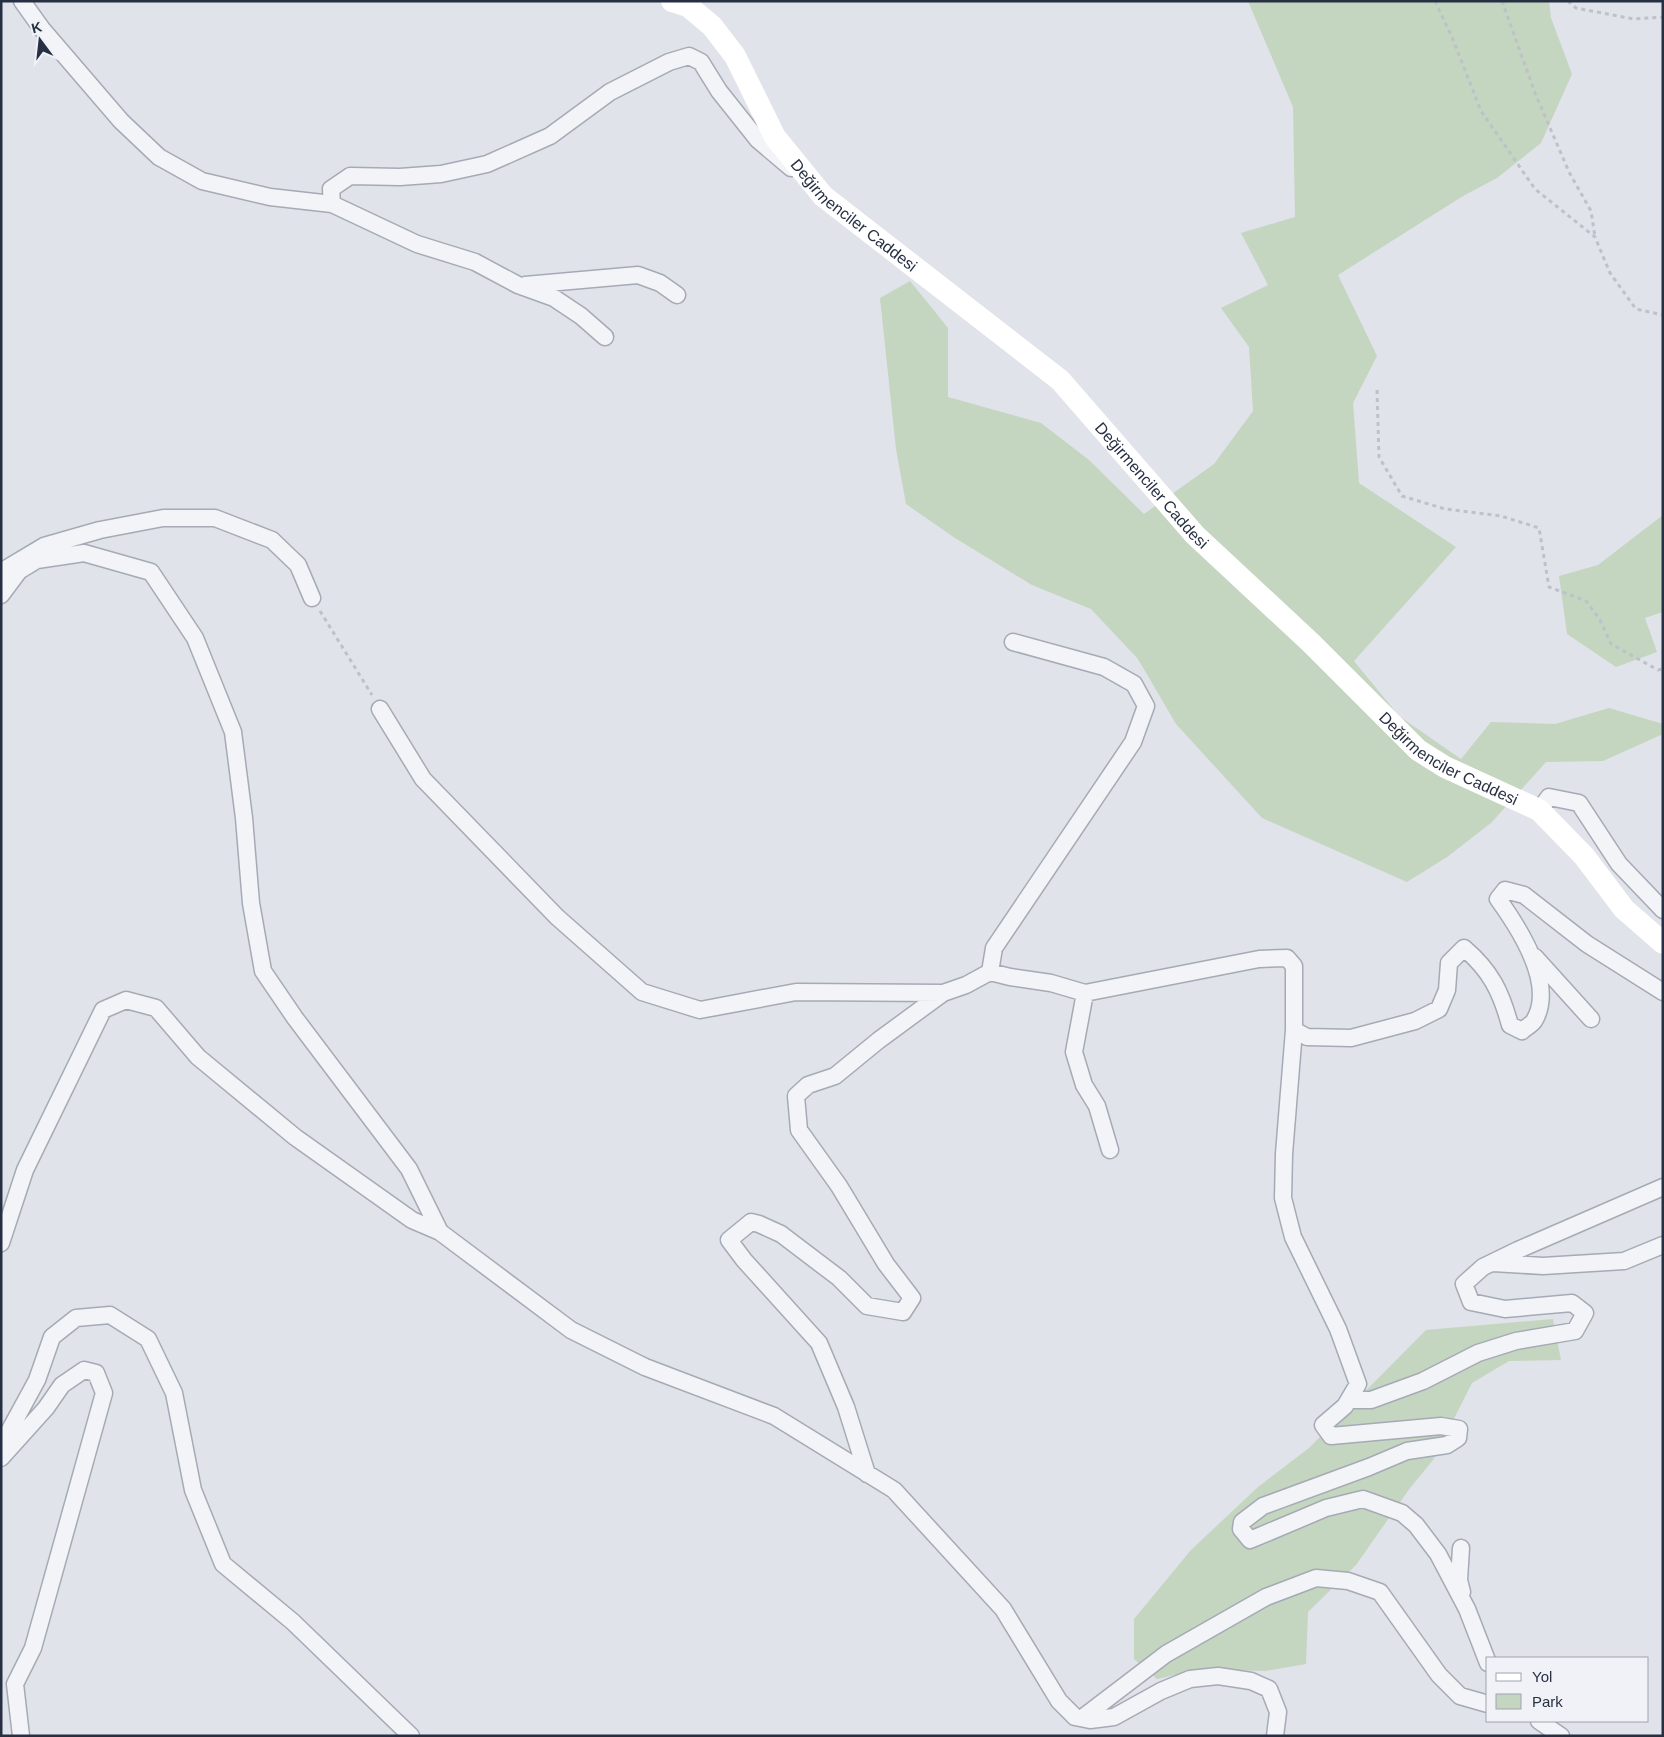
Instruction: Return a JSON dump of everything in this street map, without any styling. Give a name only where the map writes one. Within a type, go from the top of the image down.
[{"type":"main road","name":"Değirmenciler Caddesi","points":[[672,1],[688,6],[718,33],[735,56],[775,138],[823,196],[1060,380],[1195,535],[1311,644],[1418,750],[1445,767],[1539,810],[1584,856],[1624,909],[1663,943]]},
{"type":"street","points":[[22,1],[42,29],[121,121],[159,157],[202,181],[270,197],[332,204],[417,244],[475,262],[518,285],[554,298],[581,316],[605,337]]},
{"type":"street","points":[[332,204],[331,189],[350,176],[400,177],[441,174],[487,164],[550,136],[610,92],[669,62],[689,56],[701,62],[720,92],[758,140],[823,196]]},
{"type":"street","points":[[518,285],[638,275],[660,283],[677,294]]},
{"type":"street","points":[[1,584],[2,571],[44,546],[100,530],[163,518],[215,518],[272,540],[298,565],[312,598]]},
{"type":"street","points":[[1,595],[19,571],[37,560],[84,553],[151,572],[195,638],[233,732],[244,818],[251,903],[263,971],[295,1018],[409,1169],[440,1232]]},
{"type":"street","points":[[990,972],[994,948],[1133,742],[1146,706],[1134,684],[1104,667],[1013,642]]},
{"type":"street","points":[[380,708],[423,780],[557,917],[642,992],[700,1010],[796,992],[943,993]]},
{"type":"street","points":[[1539,810],[1549,797],[1579,803],[1619,864],[1663,910]]},
{"type":"street","points":[[1591,1019],[1531,953],[1498,899],[1505,890],[1524,895],[1587,944],[1663,992]]},
{"type":"street","points":[[1294,1030],[1307,1037],[1352,1038],[1414,1021],[1440,1009],[1446,990],[1449,964],[1464,948],[1475,958],[1498,988],[1510,1026],[1522,1031],[1533,1022],[1539,1008],[1541,986],[1531,953]]},
{"type":"street","points":[[867,1474],[846,1407],[820,1343],[744,1260],[729,1240],[752,1222],[759,1224],[781,1234],[838,1278],[867,1306],[903,1312],[912,1298],[886,1264],[839,1186],[799,1130],[796,1096],[808,1086],[835,1076],[879,1040],[943,993],[990,972],[1051,983],[1085,993],[1259,959],[1287,958],[1294,966],[1294,1030],[1284,1154],[1283,1198],[1293,1237],[1338,1329],[1358,1384],[1345,1406],[1323,1425],[1331,1436],[1441,1426],[1460,1429],[1458,1438],[1447,1445],[1407,1451],[1263,1506],[1242,1522],[1241,1529],[1250,1540],[1326,1508],[1363,1499],[1402,1513],[1416,1524],[1438,1554],[1467,1609]]},
{"type":"street","points":[[1085,993],[1074,1052],[1084,1085],[1097,1106],[1110,1150]]},
{"type":"street","points":[[1,1243],[25,1170],[103,1010],[126,1000],[156,1008],[198,1057],[295,1137],[412,1220],[440,1232],[571,1330],[645,1367],[774,1416],[894,1490],[1003,1609],[1059,1701],[1075,1717],[1090,1720],[1114,1717],[1161,1691],[1190,1678],[1218,1676],[1251,1681],[1269,1689],[1278,1712],[1275,1736]]},
{"type":"street","points":[[1349,1400],[1371,1400],[1423,1381],[1478,1353],[1516,1341],[1575,1331],[1585,1314],[1572,1303],[1505,1309],[1471,1302],[1464,1284],[1483,1266],[1663,1187]]},
{"type":"street","points":[[1490,1263],[1543,1266],[1624,1261],[1663,1245]]},
{"type":"street","points":[[1,1446],[37,1380],[52,1336],[76,1318],[110,1315],[148,1339],[174,1393],[193,1490],[224,1564],[293,1622],[412,1736]]},
{"type":"street","points":[[1,1458],[46,1408],[62,1386],[84,1370],[96,1373],[104,1393],[33,1648],[15,1684],[21,1736]]},
{"type":"street","points":[[1461,1548],[1459,1580],[1467,1609],[1486,1658]]},
{"type":"street","points":[[1082,1718],[1166,1654],[1266,1597],[1316,1578],[1348,1581],[1380,1592],[1439,1675],[1460,1696],[1486,1703]]},
{"type":"street","points":[[1540,1722],[1561,1736]]},
{"type":"path","points":[[1435,1],[1487,119],[1535,189],[1595,237]]},
{"type":"path","points":[[1502,1],[1535,93],[1569,172],[1591,211],[1595,237],[1610,273],[1636,309],[1663,315]]},
{"type":"path","points":[[1568,1],[1576,8],[1634,19],[1663,17]]},
{"type":"path","points":[[1377,390],[1379,457],[1402,496],[1445,509],[1501,516],[1539,528],[1549,587],[1586,602],[1600,620],[1611,644],[1658,670],[1663,670]]},
{"type":"path","points":[[312,598],[380,708]]},
{"type":"green space","points":[[1248,1],[1549,1],[1551,18],[1572,74],[1541,143],[1497,178],[1463,196],[1338,275],[1377,356],[1353,403],[1359,483],[1456,547],[1354,661],[1399,716],[1461,759],[1491,722],[1555,724],[1609,708],[1663,724],[1663,734],[1603,761],[1546,762],[1491,823],[1447,857],[1407,882],[1262,818],[1176,724],[1138,659],[1091,609],[1032,585],[955,538],[906,504],[896,449],[880,298],[910,281],[948,328],[948,397],[1041,423],[1089,460],[1144,514],[1214,464],[1253,411],[1249,347],[1221,308],[1268,285],[1241,233],[1295,217],[1293,107]]},
{"type":"green space","points":[[1663,515],[1663,612],[1645,618],[1657,652],[1616,667],[1567,634],[1559,576],[1598,565]]},
{"type":"green space","points":[[1553,1319],[1561,1360],[1509,1361],[1472,1383],[1433,1460],[1410,1488],[1356,1565],[1308,1612],[1306,1664],[1265,1671],[1202,1669],[1157,1679],[1134,1659],[1134,1619],[1191,1550],[1258,1487],[1309,1448],[1426,1330]]}]
